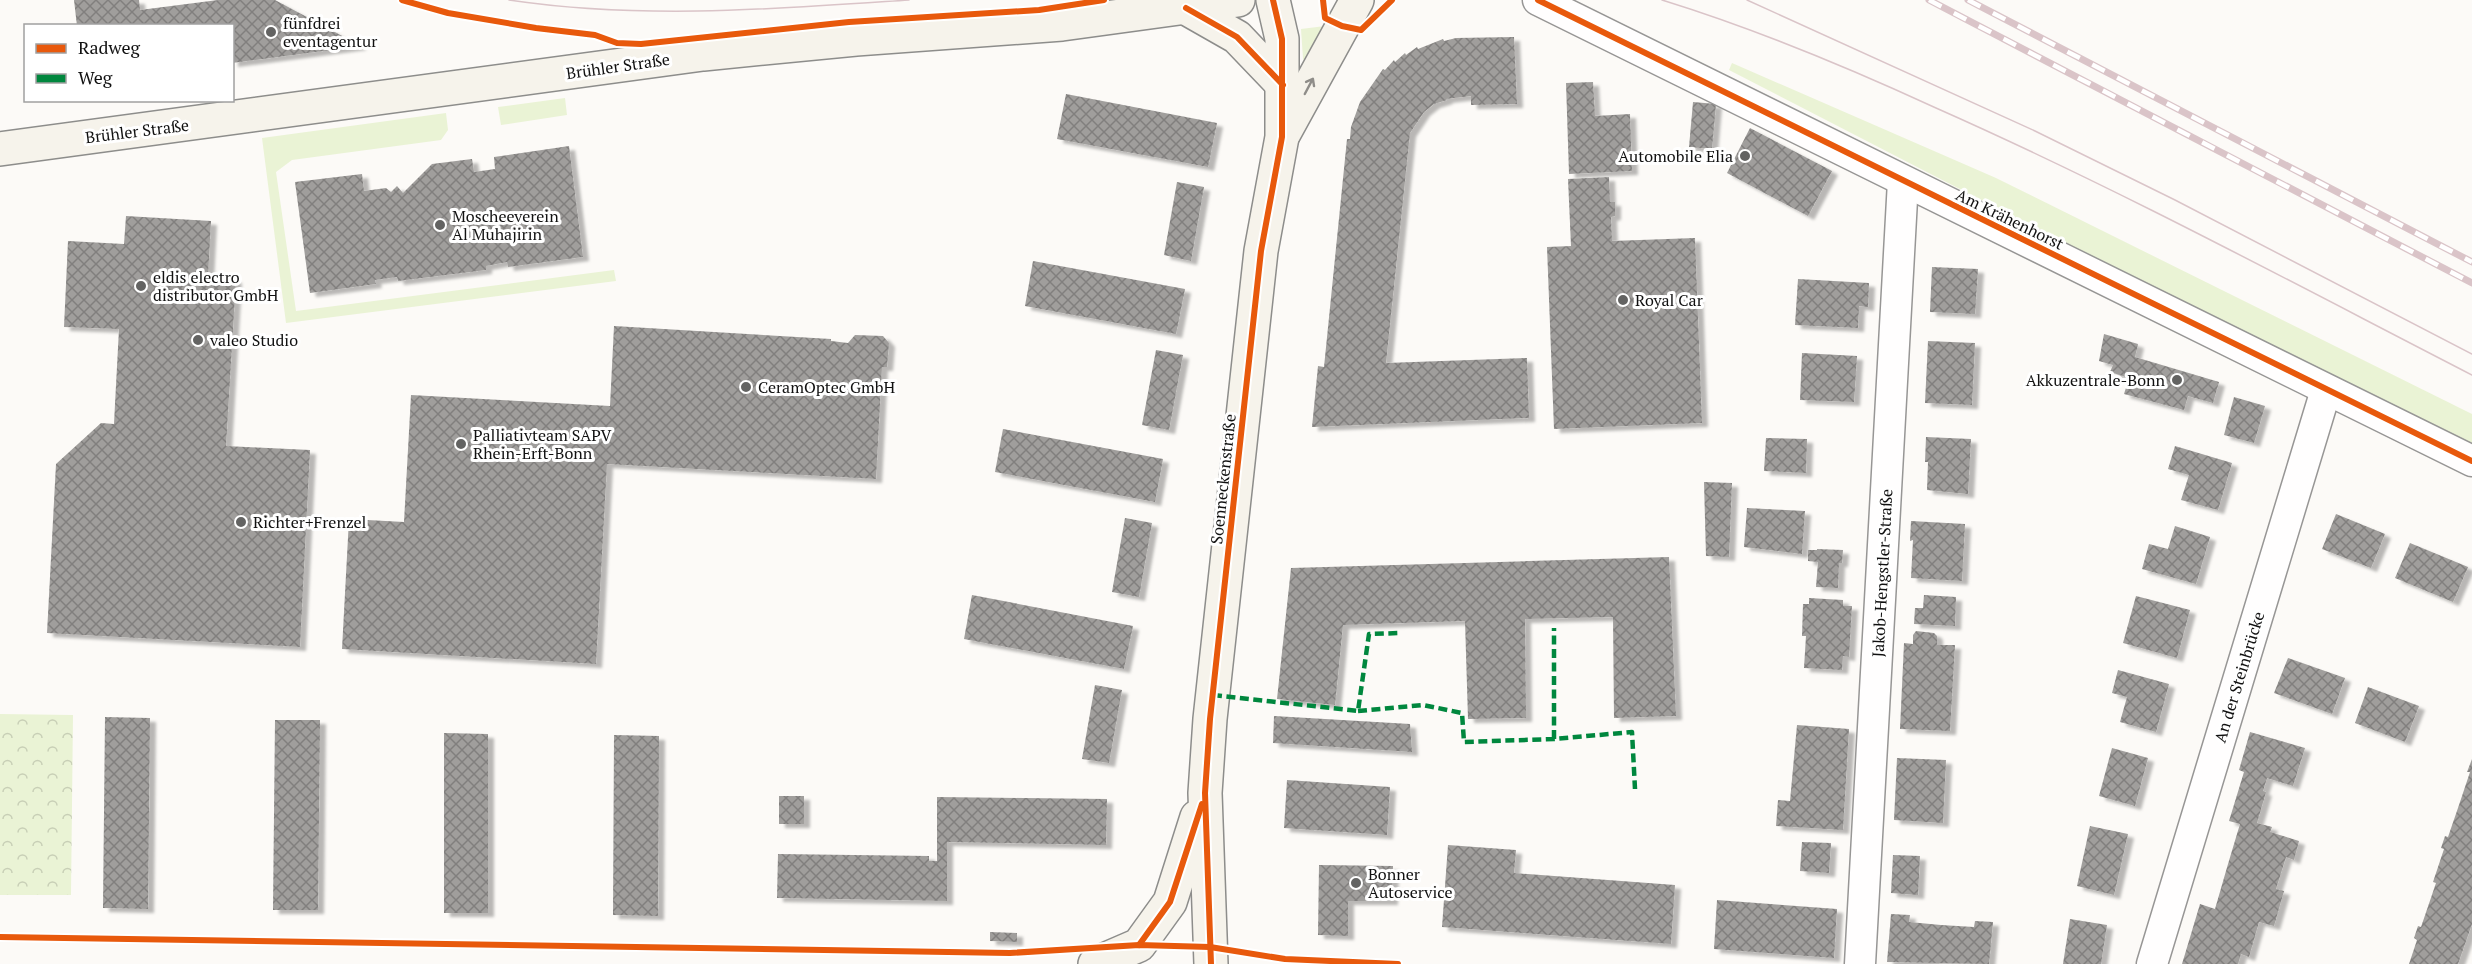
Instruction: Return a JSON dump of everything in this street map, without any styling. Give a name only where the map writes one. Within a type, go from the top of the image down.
[{"type":"street","name":"Brühler Straße","points":[[0,149],[703,54],[856,39],[1062,24],[1238,0]]},
{"type":"street","name":"Soenneckenstraße","points":[[1211,964],[1205,793],[1212,700],[1249,350],[1261,250],[1281,137],[1282,39],[1273,0]]},
{"type":"street","points":[[1281,137],[1357,0]]},
{"type":"street","name":"Am Krähenhorst","points":[[1538,0],[2472,461]]},
{"type":"street","points":[[1186,8],[1237,37],[1283,85]]},
{"type":"street","name":"Jakob-Hengstler-Straße","points":[[1860,964],[1903,181]]},
{"type":"street","name":"An der Steinbrücke","points":[[2152,964],[2326,390]]},
{"type":"street","points":[[1095,964],[1139,945],[1170,902],[1205,793]]},
{"type":"green space","points":[[1325,26],[1305,62],[1301,29]]},
{"type":"green space","points":[[1732,63],[1996,178],[2472,414],[2472,453],[1729,70]]},
{"type":"green space","points":[[565,98],[567,115],[501,125],[498,107]]},
{"type":"green space","points":[[446,113],[448,130],[441,140],[292,160],[276,172],[296,311],[614,270],[616,281],[286,323],[262,138]]},
{"type":"green space","points":[[0,714],[73,715],[71,895],[0,895]]},
{"type":"building","points":[[74,0],[139,0],[140,10],[218,0],[275,0],[361,46],[234,63],[234,24],[77,24]]},
{"type":"building","points":[[1514,37],[1517,104],[1471,105],[1471,96],[1446,99],[1434,104],[1424,112],[1410,133],[1386,363],[1527,358],[1529,418],[1312,427],[1318,366],[1324,367],[1347,139],[1350,139],[1351,127],[1360,102],[1383,69],[1385,70],[1394,60],[1395,62],[1405,53],[1406,55],[1417,47],[1418,49],[1443,39],[1444,41],[1456,38]]},
{"type":"building","points":[[1593,82],[1595,116],[1630,114],[1632,171],[1569,174],[1566,83]]},
{"type":"building","points":[[1066,94],[1217,123],[1208,167],[1057,139]]},
{"type":"building","points":[[1693,102],[1716,104],[1712,149],[1689,147]]},
{"type":"building","points":[[1750,128],[1832,171],[1808,216],[1727,173]]},
{"type":"building","name":"Moscheeverein Al Muhajirin","points":[[569,146],[583,257],[508,267],[507,262],[486,266],[486,270],[398,281],[397,277],[375,280],[376,284],[310,293],[295,182],[362,174],[364,191],[386,188],[391,192],[397,186],[403,193],[432,164],[472,159],[474,172],[495,169],[494,157]]},
{"type":"building","name":"Royal Car","points":[[1609,177],[1610,202],[1615,202],[1615,216],[1611,217],[1612,241],[1695,238],[1702,423],[1554,429],[1547,247],[1571,246],[1568,179]]},
{"type":"building","points":[[1177,182],[1204,187],[1191,261],[1164,255]]},
{"type":"building","points":[[126,216],[211,221],[208,277],[236,279],[226,446],[310,450],[300,647],[47,633],[56,464],[101,423],[114,424],[119,329],[64,327],[68,241],[124,244]]},
{"type":"building","points":[[1033,261],[1185,289],[1176,334],[1025,306]]},
{"type":"building","points":[[1932,267],[1978,269],[1975,314],[1930,312]]},
{"type":"building","points":[[1798,279],[1869,283],[1868,307],[1859,306],[1858,328],[1795,325]]},
{"type":"building","points":[[614,326],[831,339],[831,341],[848,343],[855,335],[883,336],[889,343],[887,367],[882,367],[876,479],[607,464],[596,664],[342,649],[349,519],[404,522],[411,395],[610,406]]},
{"type":"building","points":[[2104,334],[2138,344],[2135,357],[2219,382],[2213,403],[2188,396],[2184,410],[2124,394],[2129,378],[2110,372],[2113,365],[2099,361]]},
{"type":"building","points":[[1928,341],[1975,343],[1972,405],[1925,403]]},
{"type":"building","points":[[1156,350],[1183,355],[1169,430],[1142,425]]},
{"type":"building","points":[[1802,353],[1857,356],[1854,402],[1800,400]]},
{"type":"building","points":[[2234,397],[2265,406],[2254,443],[2224,435]]},
{"type":"building","points":[[1003,429],[1163,459],[1155,502],[995,472]]},
{"type":"building","points":[[1926,437],[1971,439],[1968,494],[1927,490]]},
{"type":"building","points":[[1766,438],[1807,439],[1806,473],[1764,471]]},
{"type":"building","points":[[2175,446],[2232,463],[2218,510],[2181,500],[2189,475],[2168,469]]},
{"type":"building","points":[[1704,482],[1732,483],[1729,557],[1706,556]]},
{"type":"building","points":[[1747,508],[1805,511],[1802,554],[1744,547]]},
{"type":"building","points":[[2336,514],[2385,534],[2371,568],[2322,549]]},
{"type":"building","points":[[1125,518],[1152,523],[1139,597],[1112,592]]},
{"type":"building","points":[[1911,521],[1965,524],[1962,581],[1911,578],[1913,540],[1910,541]]},
{"type":"building","points":[[2175,526],[2210,537],[2196,584],[2142,569],[2149,544],[2168,549]]},
{"type":"building","points":[[2410,543],[2468,567],[2453,602],[2395,578]]},
{"type":"building","points":[[1808,550],[1843,550],[1842,563],[1839,563],[1838,588],[1816,587],[1818,562],[1808,561]]},
{"type":"building","points":[[1669,557],[1676,716],[1614,718],[1613,617],[1525,619],[1526,718],[1468,719],[1465,621],[1343,625],[1335,705],[1277,699],[1291,568]]},
{"type":"building","points":[[972,595],[1133,626],[1124,669],[964,639]]},
{"type":"building","points":[[1924,595],[1956,597],[1955,626],[1914,624],[1915,608],[1923,608]]},
{"type":"building","points":[[2136,596],[2190,610],[2177,658],[2123,643]]},
{"type":"building","points":[[1809,598],[1843,600],[1843,606],[1852,606],[1849,657],[1843,656],[1842,670],[1804,668],[1806,636],[1802,636],[1803,604],[1809,604]]},
{"type":"building","points":[[1916,631],[1934,633],[1937,636],[1937,645],[1955,645],[1950,731],[1900,729],[1904,643],[1913,644],[1913,635]]},
{"type":"building","points":[[2288,658],[2345,678],[2332,714],[2274,693]]},
{"type":"building","points":[[2118,670],[2169,684],[2156,732],[2120,722],[2127,697],[2112,693]]},
{"type":"building","points":[[1095,685],[1122,690],[1109,763],[1082,759]]},
{"type":"building","points":[[2368,687],[2419,706],[2405,742],[2355,723]]},
{"type":"building","points":[[1274,716],[1410,724],[1412,752],[1273,743]]},
{"type":"building","points":[[105,717],[150,718],[148,909],[103,908]]},
{"type":"building","points":[[275,720],[320,720],[318,910],[273,910]]},
{"type":"building","points":[[1797,725],[1849,729],[1843,830],[1776,826],[1778,800],[1790,801]]},
{"type":"building","points":[[2250,732],[2305,748],[2293,786],[2267,778],[2263,791],[2266,792],[2257,823],[2272,827],[2270,832],[2299,841],[2294,860],[2286,857],[2276,889],[2284,891],[2274,926],[2259,922],[2249,957],[2241,954],[2238,964],[2182,964],[2200,904],[2215,909],[2240,824],[2229,821],[2244,772],[2239,770]]},
{"type":"building","points":[[444,733],[488,734],[488,913],[444,913]]},
{"type":"building","points":[[614,735],[659,736],[658,916],[613,915]]},
{"type":"building","points":[[2112,748],[2148,758],[2135,806],[2099,796]]},
{"type":"building","points":[[1897,758],[1946,760],[1943,823],[1894,820]]},
{"type":"building","points":[[2472,759],[2472,924],[2458,964],[2409,964],[2417,940],[2414,938],[2418,926],[2421,927],[2436,883],[2433,882],[2444,849],[2441,848],[2445,836],[2448,837],[2470,772],[2467,772]]},
{"type":"building","points":[[1287,780],[1390,787],[1387,835],[1284,828]]},
{"type":"building","points":[[779,796],[804,796],[804,824],[779,824]]},
{"type":"building","points":[[937,797],[1107,799],[1106,845],[947,842],[947,901],[777,898],[778,854],[929,856],[929,861],[937,861]]},
{"type":"building","points":[[2090,826],[2128,834],[2114,895],[2077,886]]},
{"type":"building","points":[[1802,842],[1831,843],[1829,873],[1800,871]]},
{"type":"building","points":[[1448,845],[1516,850],[1514,873],[1675,885],[1671,944],[1442,927]]},
{"type":"building","points":[[1893,855],[1920,856],[1918,895],[1891,893]]},
{"type":"building","name":"Bonner Autoservice","points":[[1319,865],[1393,866],[1392,901],[1348,901],[1348,936],[1318,935]]},
{"type":"building","points":[[1717,900],[1837,909],[1834,958],[1714,949]]},
{"type":"building","points":[[1891,914],[1910,915],[1909,922],[1941,925],[1974,927],[1975,921],[1993,922],[1989,964],[1887,962]]},
{"type":"building","points":[[2070,919],[2107,925],[2101,964],[2063,964]]},
{"type":"building","points":[[990,932],[1017,933],[1017,942],[990,941]]},
{"type":"tram line","points":[[509,0],[609,10],[659,11],[809,7],[909,0]]},
{"type":"tram line","points":[[1662,0],[1732,23],[1801,50],[2004,139],[2206,238],[2472,375]]},
{"type":"tram line","points":[[1747,0],[2035,131],[2175,200],[2472,354]]},
{"type":"railway","points":[[1929,0],[2472,283]]},
{"type":"railway","points":[[1968,0],[2472,262]]},
{"type":"marked path","points":[[1554,628],[1554,739]]},
{"type":"marked path","points":[[1213,695],[1358,711],[1369,634],[1400,633]]},
{"type":"marked path","points":[[1358,711],[1423,705],[1462,713],[1464,742],[1554,739],[1632,732],[1635,789]]},
{"type":"cycle path","points":[[402,0],[448,13],[536,28],[595,35],[617,43],[641,44],[849,22],[1039,10],[1104,0]]},
{"type":"cycle path","points":[[1211,964],[1205,793],[1210,719],[1261,251],[1282,137],[1282,39],[1273,0]]},
{"type":"cycle path","points":[[1323,0],[1325,18],[1342,26],[1361,30],[1392,0]]},
{"type":"cycle path","points":[[1538,0],[2472,461]]},
{"type":"cycle path","points":[[1186,8],[1237,37],[1283,85]]},
{"type":"cycle path","points":[[1139,945],[1170,902],[1202,804]]},
{"type":"cycle path","points":[[0,937],[1010,953],[1139,945],[1210,947],[1285,959],[1398,964]]},
{"type":"place","name":"fünfdrei eventagentur","points":[[271,32]]},
{"type":"place","name":"Automobile Elia","points":[[1745,156]]},
{"type":"place","name":"Moscheeverein Al Muhajirin","points":[[440,225]]},
{"type":"place","name":"eldis electro distributor GmbH","points":[[141,286]]},
{"type":"place","name":"Royal Car","points":[[1623,300]]},
{"type":"place","name":"valeo Studio","points":[[198,340]]},
{"type":"place","name":"Akkuzentrale-Bonn","points":[[2177,380]]},
{"type":"place","name":"CeramOptec GmbH","points":[[746,387]]},
{"type":"place","name":"Palliativteam SAPV Rhein-Erft-Bonn","points":[[461,444]]},
{"type":"place","name":"Richter+Frenzel","points":[[241,522]]},
{"type":"place","name":"Bonner Autoservice","points":[[1356,883]]}]
